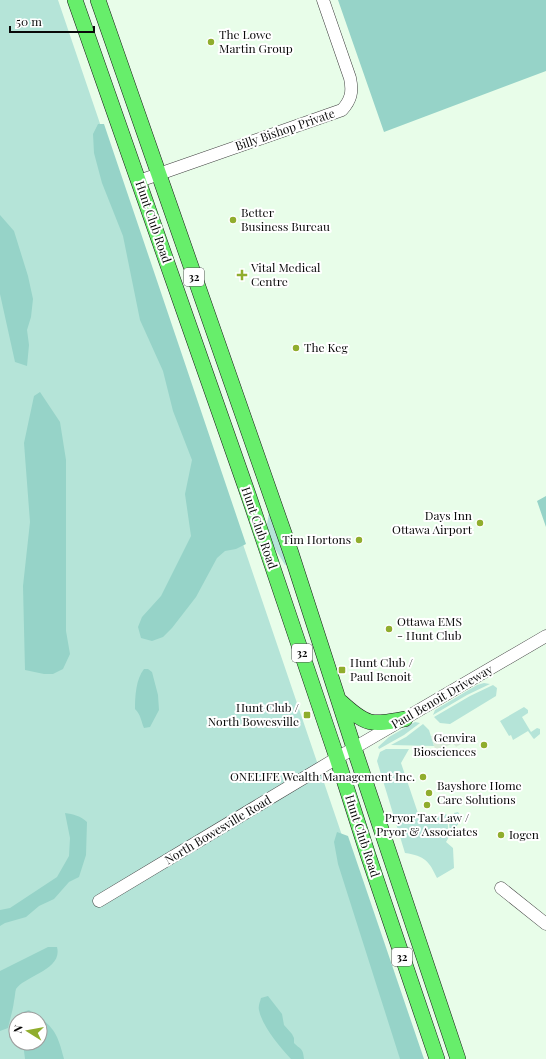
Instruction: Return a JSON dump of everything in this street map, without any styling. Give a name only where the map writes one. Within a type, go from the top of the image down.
[{"type":"main road","name":"Hunt Club Road","points":[[75,0],[246,487],[437,1059]]},
{"type":"main road","name":"Hunt Club Road","points":[[98,0],[291,553],[354,748],[458,1059]]},
{"type":"main road","points":[[340,701],[357,717],[364,720],[384,723],[405,719]]},
{"type":"street","name":"Billy Bishop Private","points":[[139,181],[342,110],[348,103],[352,94],[352,87],[323,0]]},
{"type":"street","name":"Paul Benoit Driveway","points":[[337,758],[546,636]]},
{"type":"street","name":"North Bowesville Road","points":[[99,902],[337,758]]},
{"type":"street","points":[[501,888],[546,924]]},
{"type":"shaded area","points":[[0,0],[58,0],[418,1059],[0,1059]]},
{"type":"shaded area","points":[[338,0],[546,0],[546,71],[384,132]]},
{"type":"shaded area","points":[[98,124],[104,124],[246,544],[236,549],[225,551],[217,558],[196,597],[172,628],[163,637],[152,641],[141,638],[138,627],[142,617],[161,596],[191,536],[185,494],[192,460],[173,411],[163,371],[140,320],[123,236],[102,183],[94,153],[93,134]]},
{"type":"shaded area","points":[[0,215],[14,231],[28,276],[33,299],[31,317],[27,330],[29,345],[27,366],[15,362],[0,294]]},
{"type":"shaded area","points":[[40,392],[60,422],[66,460],[66,631],[70,654],[63,669],[53,674],[44,674],[25,670],[23,586],[30,522],[24,443],[34,396]]},
{"type":"shaded area","points":[[546,496],[546,527],[537,501]]},
{"type":"shaded area","points":[[269,513],[289,563],[285,565],[270,540],[267,524]]},
{"type":"shaded area","points":[[144,669],[148,669],[152,672],[158,695],[159,710],[150,727],[144,728],[140,716],[135,709],[139,678]]},
{"type":"shaded area","points":[[484,683],[490,684],[467,695],[433,715],[435,710],[477,685]]},
{"type":"shaded area","points":[[493,685],[497,688],[496,696],[450,724],[440,723],[434,717],[470,696]]},
{"type":"shaded area","points":[[524,707],[528,710],[528,713],[522,717],[531,732],[537,728],[540,729],[540,734],[534,739],[528,731],[513,740],[500,721]]},
{"type":"shaded area","points":[[415,722],[420,723],[404,735],[379,749],[378,747],[389,737]]},
{"type":"shaded area","points":[[423,724],[429,730],[434,746],[391,745],[406,737]]},
{"type":"shaded area","points":[[431,736],[449,737],[459,741],[461,744],[456,747],[453,743],[436,752]]},
{"type":"shaded area","points":[[386,749],[409,749],[401,763],[421,822],[446,814],[447,816],[449,837],[446,842],[453,848],[454,868],[437,878],[426,860],[405,853],[377,761],[380,752]]},
{"type":"shaded area","points":[[458,812],[462,819],[450,835],[449,822],[454,821],[454,813]]},
{"type":"shaded area","points":[[65,813],[82,818],[87,822],[86,855],[79,877],[69,882],[54,899],[39,906],[26,917],[0,926],[0,910],[10,908],[57,877],[69,856],[70,838]]},
{"type":"shaded area","points":[[337,832],[348,836],[424,1059],[400,1059],[338,864],[334,842]]},
{"type":"shaded area","points":[[48,947],[57,947],[57,955],[49,967],[20,984],[16,989],[12,1011],[8,1011],[8,1028],[0,1031],[0,971]]},
{"type":"shaded area","points":[[268,996],[282,1014],[284,1025],[292,1034],[294,1043],[302,1051],[304,1059],[291,1059],[264,1023],[259,1006],[261,998]]},
{"type":"shaded area","points":[[48,1024],[56,1035],[64,1059],[25,1059],[24,1051],[48,1051]]},
{"type":"place","name":"The Lowe Martin Group","points":[[211,42]]},
{"type":"place","name":"Better Business Bureau","points":[[233,220]]},
{"type":"place","name":"Vital Medical Centre","points":[[242,275]]},
{"type":"place","name":"The Keg","points":[[296,348]]},
{"type":"place","name":"Days Inn Ottawa Airport","points":[[480,523]]},
{"type":"place","name":"Tim Hortons","points":[[359,540]]},
{"type":"place","name":"Ottawa EMS - Hunt Club","points":[[389,629]]},
{"type":"place","name":"Hunt Club / Paul Benoit","points":[[342,670]]},
{"type":"place","name":"Hunt Club / North Bowesville","points":[[307,715]]},
{"type":"place","name":"Genvira Biosciences","points":[[484,745]]},
{"type":"place","name":"ONELIFE Wealth Management Inc.","points":[[423,777]]},
{"type":"place","name":"Bayshore Home Care Solutions","points":[[429,793]]},
{"type":"place","name":"Pryor Tax Law / Pryor & Associates","points":[[427,805]]},
{"type":"place","name":"Iogen","points":[[501,835]]}]
